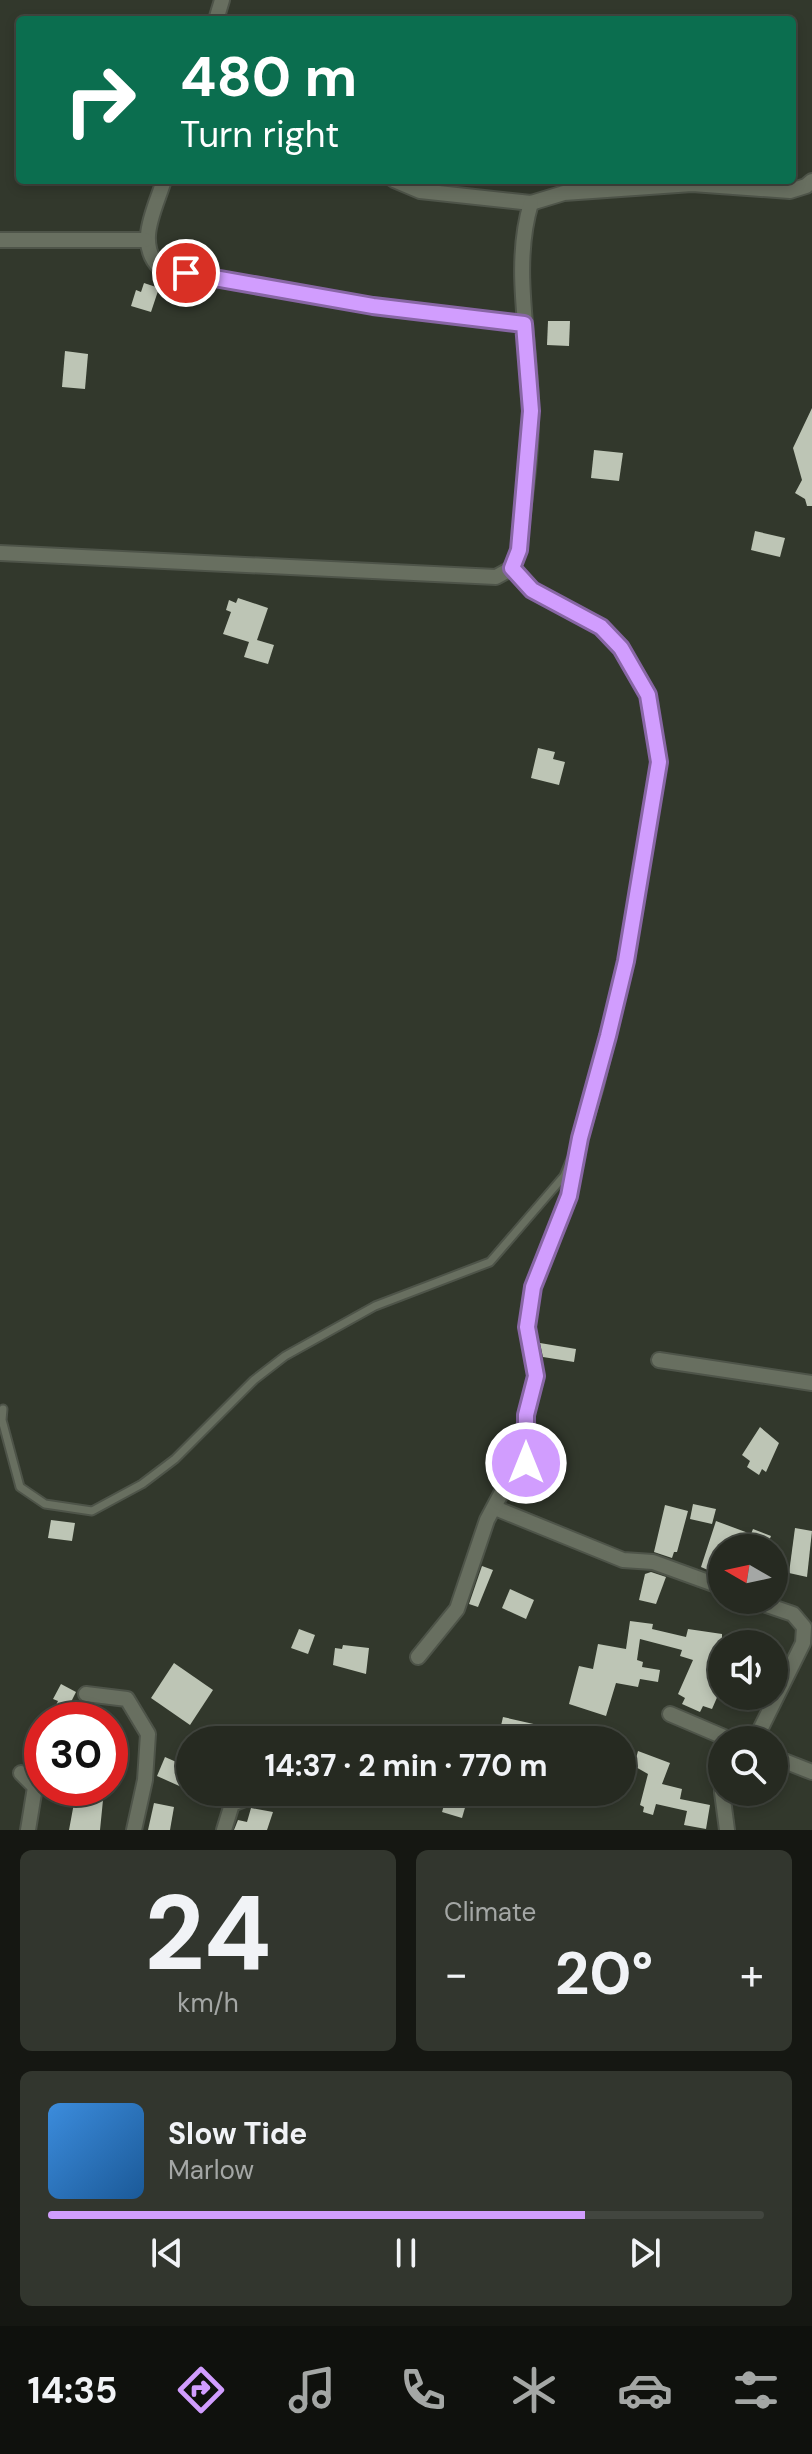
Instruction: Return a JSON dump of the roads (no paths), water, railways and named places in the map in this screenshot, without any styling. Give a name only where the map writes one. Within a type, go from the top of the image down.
[{"type":"street","points":[[403,184],[420,191],[531,203],[564,193],[692,184],[790,191],[812,181]]},
{"type":"street","points":[[163,184],[145,240],[149,257],[160,268],[373,306],[524,324]]},
{"type":"street","points":[[0,553],[496,577],[512,568],[519,550],[531,411],[524,324],[524,226],[531,203]]},
{"type":"street","points":[[0,240],[145,240]]},
{"type":"street","points":[[418,1657],[457,1609],[487,1520],[503,1490],[526,1463],[526,1415],[536,1376],[527,1327],[533,1287],[569,1196],[580,1138],[626,961],[659,762],[648,695],[621,648],[601,627],[532,590],[512,568]]},
{"type":"street","points":[[659,1360],[812,1383]]},
{"type":"street","points":[[495,1508],[623,1560],[653,1562],[708,1582]]},
{"type":"street","points":[[762,1726],[803,1643],[804,1627],[788,1612]]},
{"type":"street","points":[[86,1694],[127,1699],[148,1734],[145,1780],[134,1830]]},
{"type":"street","points":[[670,1714],[708,1730]]},
{"type":"street","points":[[788,1763],[812,1772]]},
{"type":"street","points":[[21,1773],[35,1787],[28,1830]]},
{"type":"street","points":[[224,1830],[231,1806]]},
{"type":"street","points":[[724,1806],[727,1830]]},
{"type":"lane","points":[[3,1409],[2,1420],[20,1487],[45,1504],[92,1511],[142,1484],[175,1459],[254,1380],[285,1356],[375,1306],[490,1262],[564,1176],[580,1138]]}]
